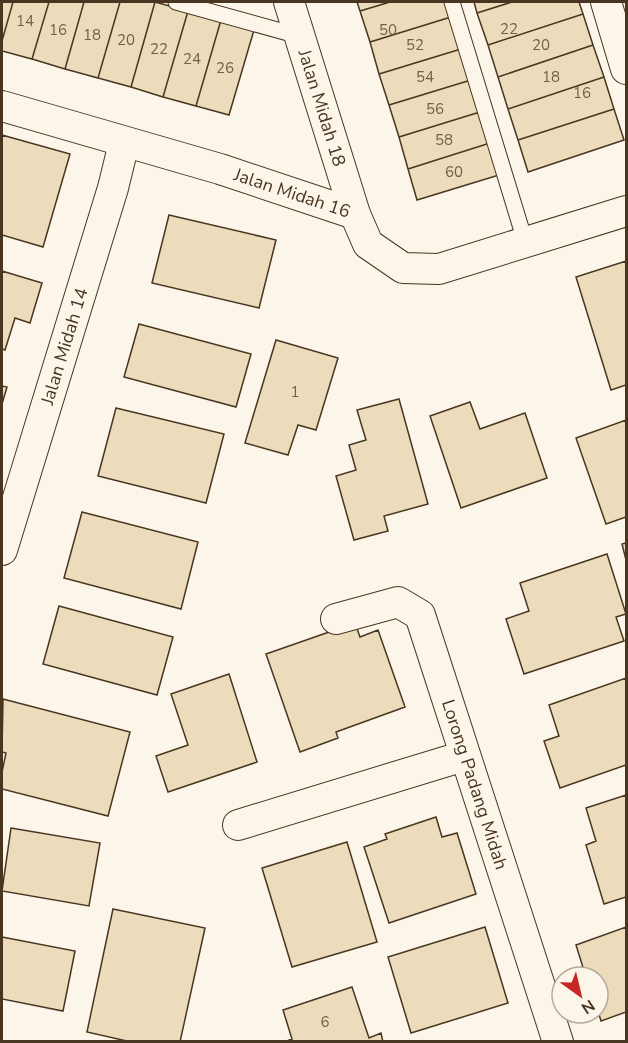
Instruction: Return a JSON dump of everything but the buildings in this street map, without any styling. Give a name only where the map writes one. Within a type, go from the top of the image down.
[{"type":"street","name":"Jalan Midah 18","points":[[289,2],[355,214]]},
{"type":"street","points":[[609,2],[627,69]]},
{"type":"street","name":"Jalan Midah 16","points":[[2,106],[220,169],[355,214],[368,244],[403,268],[439,269],[627,211]]},
{"type":"street","name":"Jalan Midah 14","points":[[2,550],[113,188],[124,143]]},
{"type":"street","name":"Lorong Padang Midah","points":[[336,619],[398,602],[420,615],[558,1041]]},
{"type":"street","points":[[238,825],[464,756]]},
{"type":"lane","points":[[176,2],[299,36]]},
{"type":"lane","points":[[452,2],[525,241]]}]
